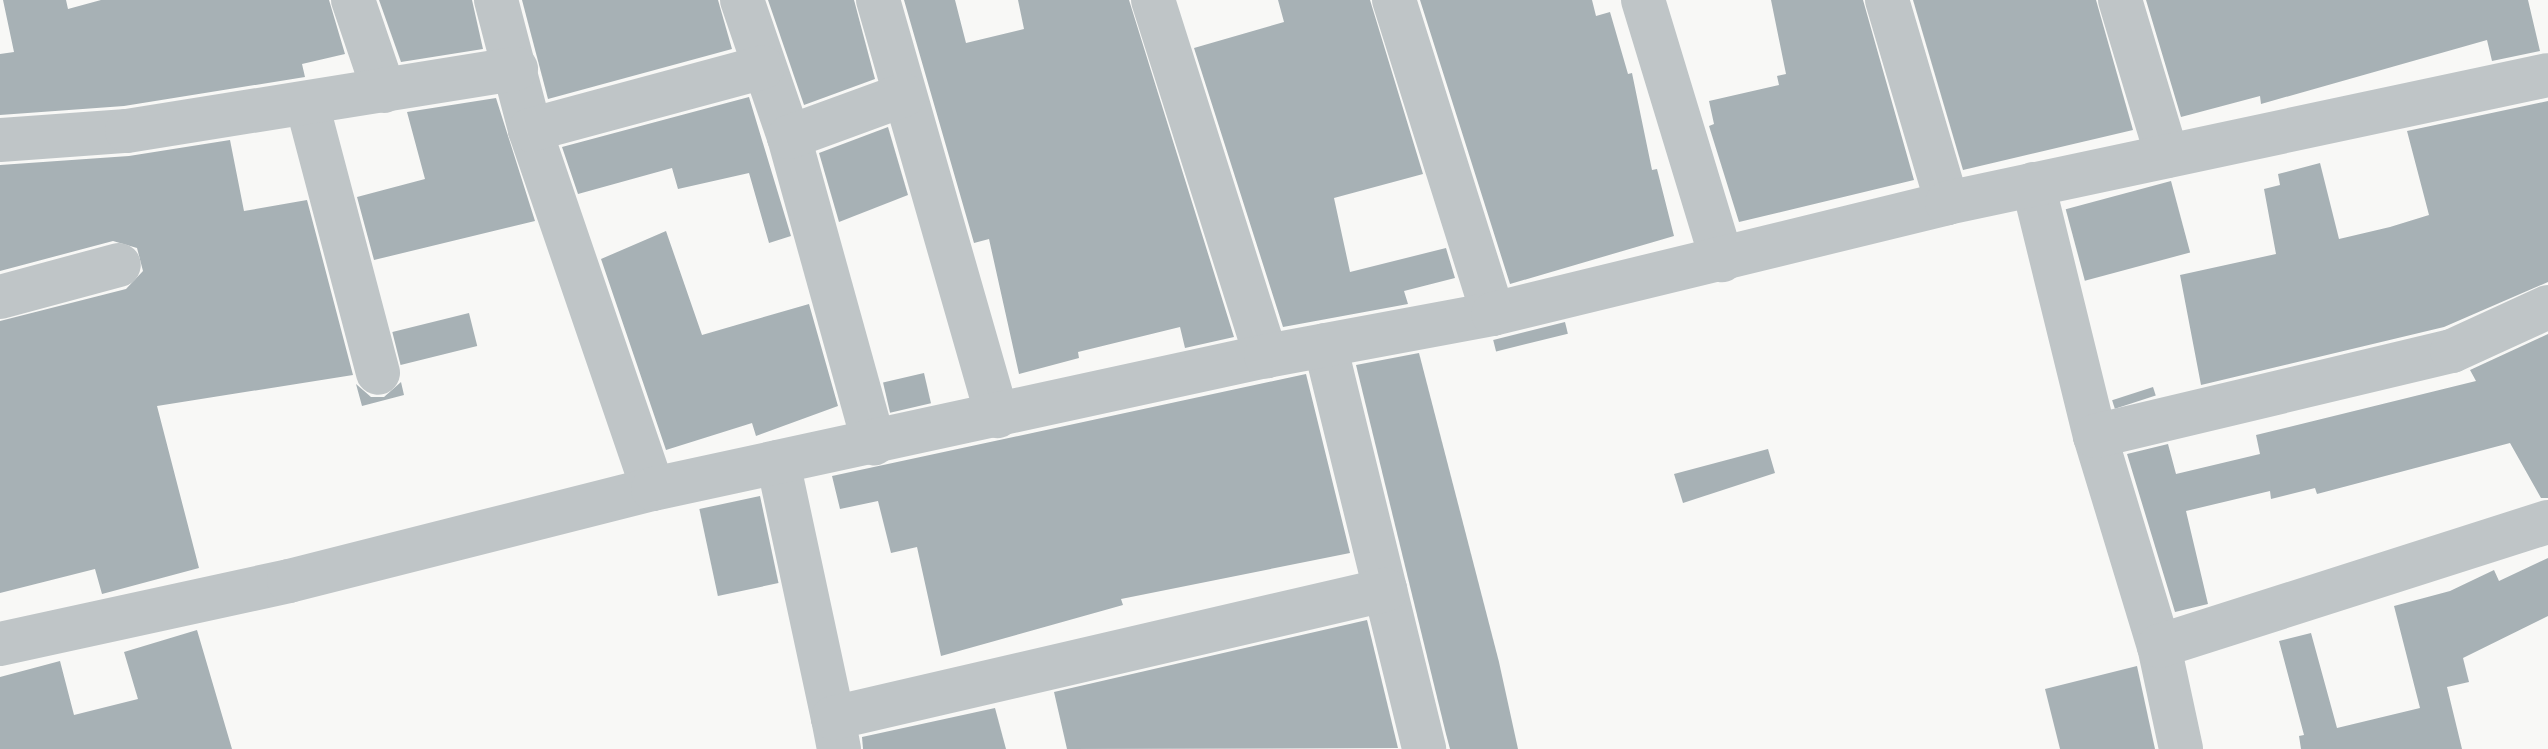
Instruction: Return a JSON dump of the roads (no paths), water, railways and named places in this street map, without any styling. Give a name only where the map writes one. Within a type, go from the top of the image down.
[{"type":"street","points":[[353,0],[384,91]]},
{"type":"street","points":[[496,0],[530,130],[653,489]]},
{"type":"street","points":[[742,0],[789,137],[874,443]]},
{"type":"street","points":[[878,0],[997,416]]},
{"type":"street","points":[[1153,0],[1266,356]]},
{"type":"street","points":[[1394,0],[1493,314]]},
{"type":"street","points":[[1643,0],[1722,260]]},
{"type":"street","points":[[1887,0],[1947,203]]},
{"type":"street","points":[[2120,0],[2167,156]]},
{"type":"street","points":[[530,130],[763,67]]},
{"type":"street","points":[[0,140],[127,131],[516,69]]},
{"type":"street","points":[[0,644],[289,581],[653,489],[1266,356],[1493,314],[1947,203],[2548,75]]},
{"type":"street","points":[[789,137],[904,95]]},
{"type":"street","points":[[307,104],[378,373]]},
{"type":"street","points":[[2033,184],[2095,436],[2159,646],[2181,749]]},
{"type":"street","points":[[0,297],[119,265]]},
{"type":"street","points":[[2095,436],[2452,351],[2548,307]]},
{"type":"street","points":[[1325,345],[1424,749]]},
{"type":"street","points":[[778,462],[836,733],[1385,590]]},
{"type":"street","points":[[2159,646],[2548,522]]}]
